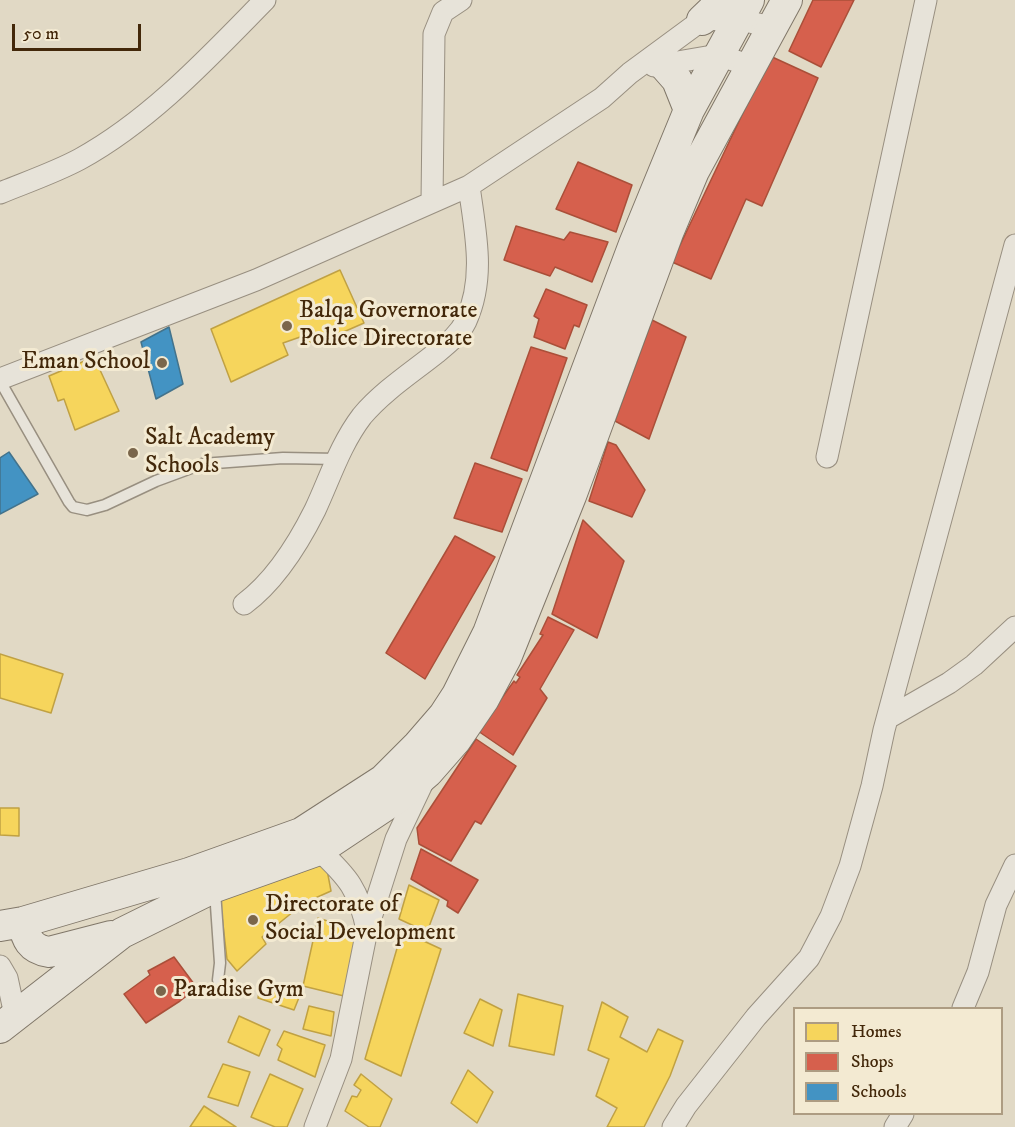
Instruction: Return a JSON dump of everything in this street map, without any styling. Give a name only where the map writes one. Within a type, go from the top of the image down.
[{"type":"main road","points":[[5,1022],[122,933],[215,886],[319,850],[400,796],[428,772],[456,740],[484,699],[506,658],[571,496],[694,171],[788,0]]},
{"type":"main road","points":[[11,924],[189,873],[301,833],[383,780],[444,715],[461,688],[488,633],[634,244],[689,110],[718,54],[728,10]]},
{"type":"main road","points":[[663,64],[676,80],[689,110]]},
{"type":"main road","points":[[11,924],[26,935],[33,947],[49,952],[122,933]]},
{"type":"street","points":[[0,192],[78,160],[102,146],[151,109],[265,0]]},
{"type":"street","points":[[432,202],[434,34],[443,12],[462,0]]},
{"type":"street","points":[[827,457],[926,0]]},
{"type":"street","points":[[0,380],[256,280],[469,186],[602,98],[630,73],[728,10],[774,28]]},
{"type":"street","points":[[630,73],[663,64],[718,54],[751,66]]},
{"type":"street","points":[[244,604],[269,581],[287,556],[314,511],[345,439],[370,407],[454,338],[465,321],[473,300],[479,272],[469,186]]},
{"type":"street","points":[[673,1127],[686,1106],[756,1017],[809,958],[831,916],[849,866],[872,786],[888,718],[1015,245]]},
{"type":"street","points":[[888,718],[949,683],[974,665],[1015,627]]},
{"type":"street","points":[[315,1127],[341,1059],[367,930],[396,839],[428,772]]},
{"type":"street","points":[[319,850],[338,868],[356,893],[362,904],[367,930]]},
{"type":"street","points":[[963,1007],[978,972],[996,904],[1015,865]]},
{"type":"street","points":[[0,966],[8,978],[5,1022]]},
{"type":"lane","points":[[0,380],[69,502],[76,508],[87,510],[105,505],[166,476],[202,464],[283,458],[337,459]]},
{"type":"lane","points":[[215,886],[220,963],[218,980]]},
{"type":"building: Homes","name":"Balqa Governorate Police Directorate","points":[[340,270],[364,323],[323,341],[322,337],[308,343],[303,336],[283,343],[288,355],[231,382],[211,329]]},
{"type":"building: Homes","points":[[94,357],[119,411],[75,430],[64,399],[58,401],[49,376]]},
{"type":"building: Homes","points":[[0,654],[63,674],[51,713],[0,698]]},
{"type":"building: Homes","points":[[0,808],[19,808],[19,836],[0,835]]},
{"type":"building: Homes","name":"Directorate of Social Development","points":[[325,859],[331,891],[304,903],[262,937],[266,944],[237,971],[227,959],[220,899]]},
{"type":"building: Homes","points":[[409,885],[439,900],[427,932],[399,919]]},
{"type":"building: Homes","points":[[318,918],[356,930],[361,935],[348,997],[303,986]]},
{"type":"building: Homes","points":[[402,931],[441,949],[401,1076],[365,1059]]},
{"type":"building: Homes","points":[[261,981],[302,990],[294,1010],[258,998]]},
{"type":"building: Homes","points":[[518,994],[563,1006],[554,1055],[509,1046]]},
{"type":"building: Homes","points":[[480,999],[502,1010],[493,1046],[464,1033]]},
{"type":"building: Homes","points":[[602,1002],[628,1017],[620,1037],[647,1052],[658,1029],[683,1041],[670,1076],[644,1127],[607,1127],[617,1108],[596,1096],[609,1059],[588,1050]]},
{"type":"building: Homes","points":[[309,1006],[334,1012],[331,1036],[303,1029]]},
{"type":"building: Homes","points":[[239,1016],[270,1030],[259,1056],[228,1042]]},
{"type":"building: Homes","points":[[284,1031],[325,1045],[315,1077],[278,1060],[282,1049],[277,1045]]},
{"type":"building: Homes","points":[[223,1064],[250,1072],[238,1106],[208,1097]]},
{"type":"building: Homes","points":[[468,1070],[493,1092],[477,1123],[451,1103]]},
{"type":"building: Homes","points":[[270,1074],[303,1089],[287,1127],[275,1127],[251,1117]]},
{"type":"building: Homes","points":[[361,1074],[392,1099],[380,1127],[369,1127],[345,1111],[352,1096],[357,1097],[361,1090],[354,1085]]},
{"type":"building: Homes","points":[[204,1106],[236,1127],[190,1127]]},
{"type":"building: Shops","points":[[813,0],[854,0],[821,67],[789,51]]},
{"type":"building: Shops","points":[[770,56],[818,78],[762,206],[746,199],[711,279],[672,262]]},
{"type":"building: Shops","points":[[578,162],[632,185],[616,232],[556,209]]},
{"type":"building: Shops","points":[[516,226],[564,240],[570,232],[608,242],[592,282],[555,267],[550,276],[504,260]]},
{"type":"building: Shops","points":[[546,289],[587,305],[579,327],[574,325],[565,349],[534,337],[539,319],[534,316]]},
{"type":"building: Shops","points":[[652,320],[686,337],[649,439],[615,421]]},
{"type":"building: Shops","points":[[531,347],[567,358],[527,471],[491,458]]},
{"type":"building: Shops","points":[[608,442],[616,445],[645,490],[632,517],[589,501]]},
{"type":"building: Shops","points":[[475,463],[522,479],[502,532],[454,518]]},
{"type":"building: Shops","points":[[583,520],[624,561],[597,638],[552,614]]},
{"type":"building: Shops","points":[[455,536],[495,557],[425,679],[386,653]]},
{"type":"building: Shops","points":[[548,617],[574,630],[540,689],[547,698],[513,755],[478,731],[514,681],[516,683],[520,677],[517,675],[543,635],[540,634]]},
{"type":"building: Shops","points":[[476,739],[516,766],[481,824],[475,821],[451,861],[419,844],[417,828]]},
{"type":"building: Shops","points":[[421,849],[478,880],[458,913],[447,906],[448,901],[411,879]]},
{"type":"building: Shops","name":"Paradise Gym","points":[[174,957],[197,988],[146,1023],[124,994],[150,975],[148,971]]},
{"type":"building: Schools","name":"Eman School","points":[[169,327],[183,384],[156,399],[141,342]]},
{"type":"building: Schools","points":[[9,452],[38,494],[0,514],[0,458]]},
{"type":"place","name":"Balqa Governorate Police Directorate","points":[[287,326]]},
{"type":"place","name":"Eman School","points":[[162,363]]},
{"type":"place","name":"Salt Academy Schools","points":[[133,453]]},
{"type":"place","name":"Directorate of Social Development","points":[[253,920]]},
{"type":"place","name":"Paradise Gym","points":[[161,991]]}]
